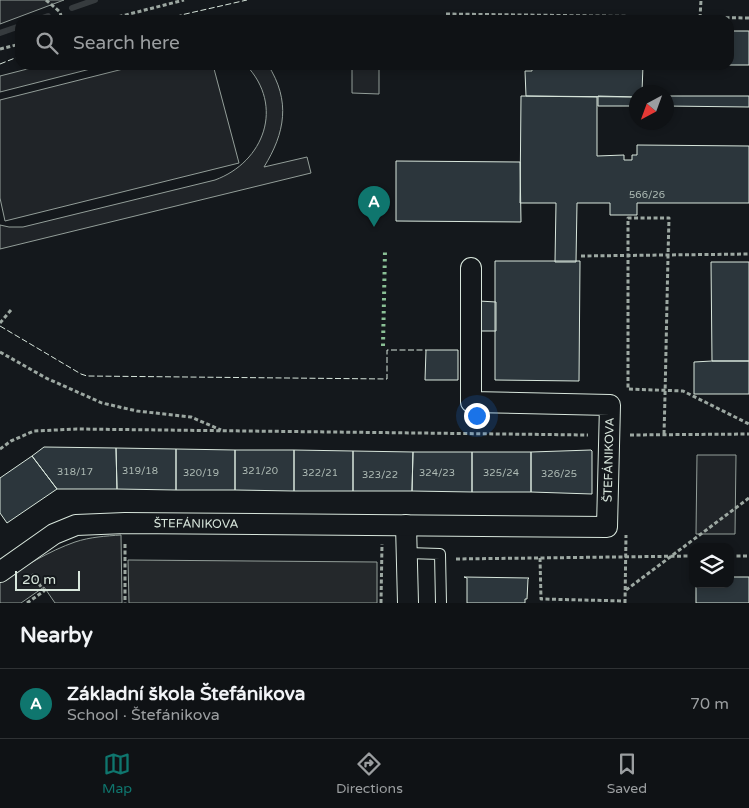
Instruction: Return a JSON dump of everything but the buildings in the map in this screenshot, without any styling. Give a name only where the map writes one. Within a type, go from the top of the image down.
[{"type":"street","name":"ŠTEFÁNIKOVA","points":[[0,572],[54,534],[76,525],[125,522],[607,527],[610,405],[471,402],[471,268]]},
{"type":"street","points":[[406,525],[408,603]]},
{"type":"lane","points":[[407,553],[440,554],[441,603]]},
{"type":"path","points":[[46,0],[60,12],[61,15]]},
{"type":"path","points":[[126,15],[184,0]]},
{"type":"path","points":[[700,15],[701,0]]},
{"type":"path","points":[[446,14],[510,15]]},
{"type":"path","points":[[734,18],[749,18]]},
{"type":"path","points":[[0,49],[15,45]]},
{"type":"path","points":[[628,398],[628,218],[668,218],[664,434]]},
{"type":"path","points":[[581,256],[749,254]]},
{"type":"path","points":[[0,323],[11,310]]},
{"type":"path","points":[[0,352],[46,378],[102,403],[136,411],[192,417],[223,430]]},
{"type":"path","points":[[618,389],[683,390],[749,424]]},
{"type":"path","points":[[0,449],[11,441],[34,431],[77,428],[610,435]]},
{"type":"path","points":[[628,444],[628,435],[749,434]]},
{"type":"path","points":[[626,590],[749,498]]},
{"type":"path","points":[[125,522],[125,603]]},
{"type":"path","points":[[381,603],[382,524]]},
{"type":"path","points":[[540,558],[541,599],[625,602],[626,530]]},
{"type":"path","points":[[440,559],[689,556]]},
{"type":"path","points":[[734,556],[749,556]]},
{"type":"path","points":[[27,603],[44,591]]},
{"type":"shaded area","points":[[0,0],[64,0],[24,15],[15,15],[15,18],[0,24]]},
{"type":"shaded area","points":[[23,70],[86,70],[0,92],[0,76]]},
{"type":"shaded area","points":[[119,70],[214,70],[239,163],[5,221],[0,198],[0,100]]},
{"type":"shaded area","points":[[250,70],[271,70],[280,91],[283,117],[277,142],[264,167],[307,157],[311,173],[0,249],[0,225],[23,227],[215,180],[232,172],[257,147],[264,131],[266,115],[264,98],[258,81]]},
{"type":"shaded area","points":[[352,70],[379,70],[379,94],[352,93]]},
{"type":"shaded area","points":[[697,455],[736,455],[735,534],[696,534]]},
{"type":"shaded area","points":[[121,535],[122,603],[55,603],[44,587],[21,603],[0,603],[0,582],[36,560],[81,540]]},
{"type":"shaded area","points":[[128,560],[377,562],[377,603],[129,603]]},
{"type":"waterway","points":[[72,8],[95,0]]},
{"type":"waterway","points":[[0,33],[15,28]]},
{"type":"hedge","points":[[383,346],[385,251]]},
{"type":"fence","points":[[181,15],[247,0]]},
{"type":"fence","points":[[0,64],[15,58]]},
{"type":"fence","points":[[0,326],[87,376],[387,379],[387,350],[426,350]]},
{"type":"place","name":"Základní škola Štefánikova","points":[[374,227]]}]
